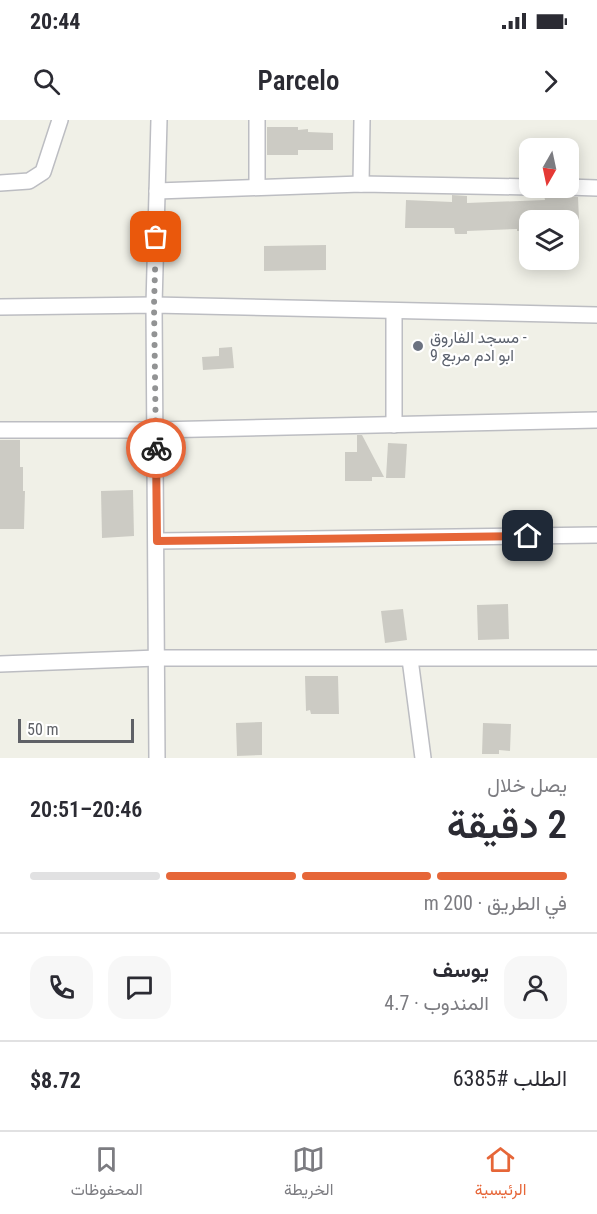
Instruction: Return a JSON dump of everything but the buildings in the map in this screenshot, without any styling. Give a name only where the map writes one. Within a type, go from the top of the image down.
[{"type":"street","points":[[0,183],[28,181],[43,172],[60,120]]},
{"type":"street","points":[[157,758],[154,305],[159,120]]},
{"type":"street","points":[[257,120],[257,187]]},
{"type":"street","points":[[361,184],[362,120]]},
{"type":"street","points":[[157,191],[361,184],[519,187]]},
{"type":"street","points":[[579,187],[597,188]]},
{"type":"street","points":[[0,307],[154,305],[597,315]]},
{"type":"street","points":[[394,312],[394,425]]},
{"type":"street","points":[[0,430],[156,430],[597,420]]},
{"type":"street","points":[[157,541],[597,535]]},
{"type":"street","points":[[0,664],[157,658],[597,658]]},
{"type":"street","points":[[410,659],[423,758]]},
{"type":"way so far","points":[[156,237],[154,305],[156,448]]},
{"type":"place","name":"مسجد الفاروق - ابو ادم مربع 9","points":[[418,346]]},
{"type":"route","points":[[156,448],[157,541],[528,536]]}]
